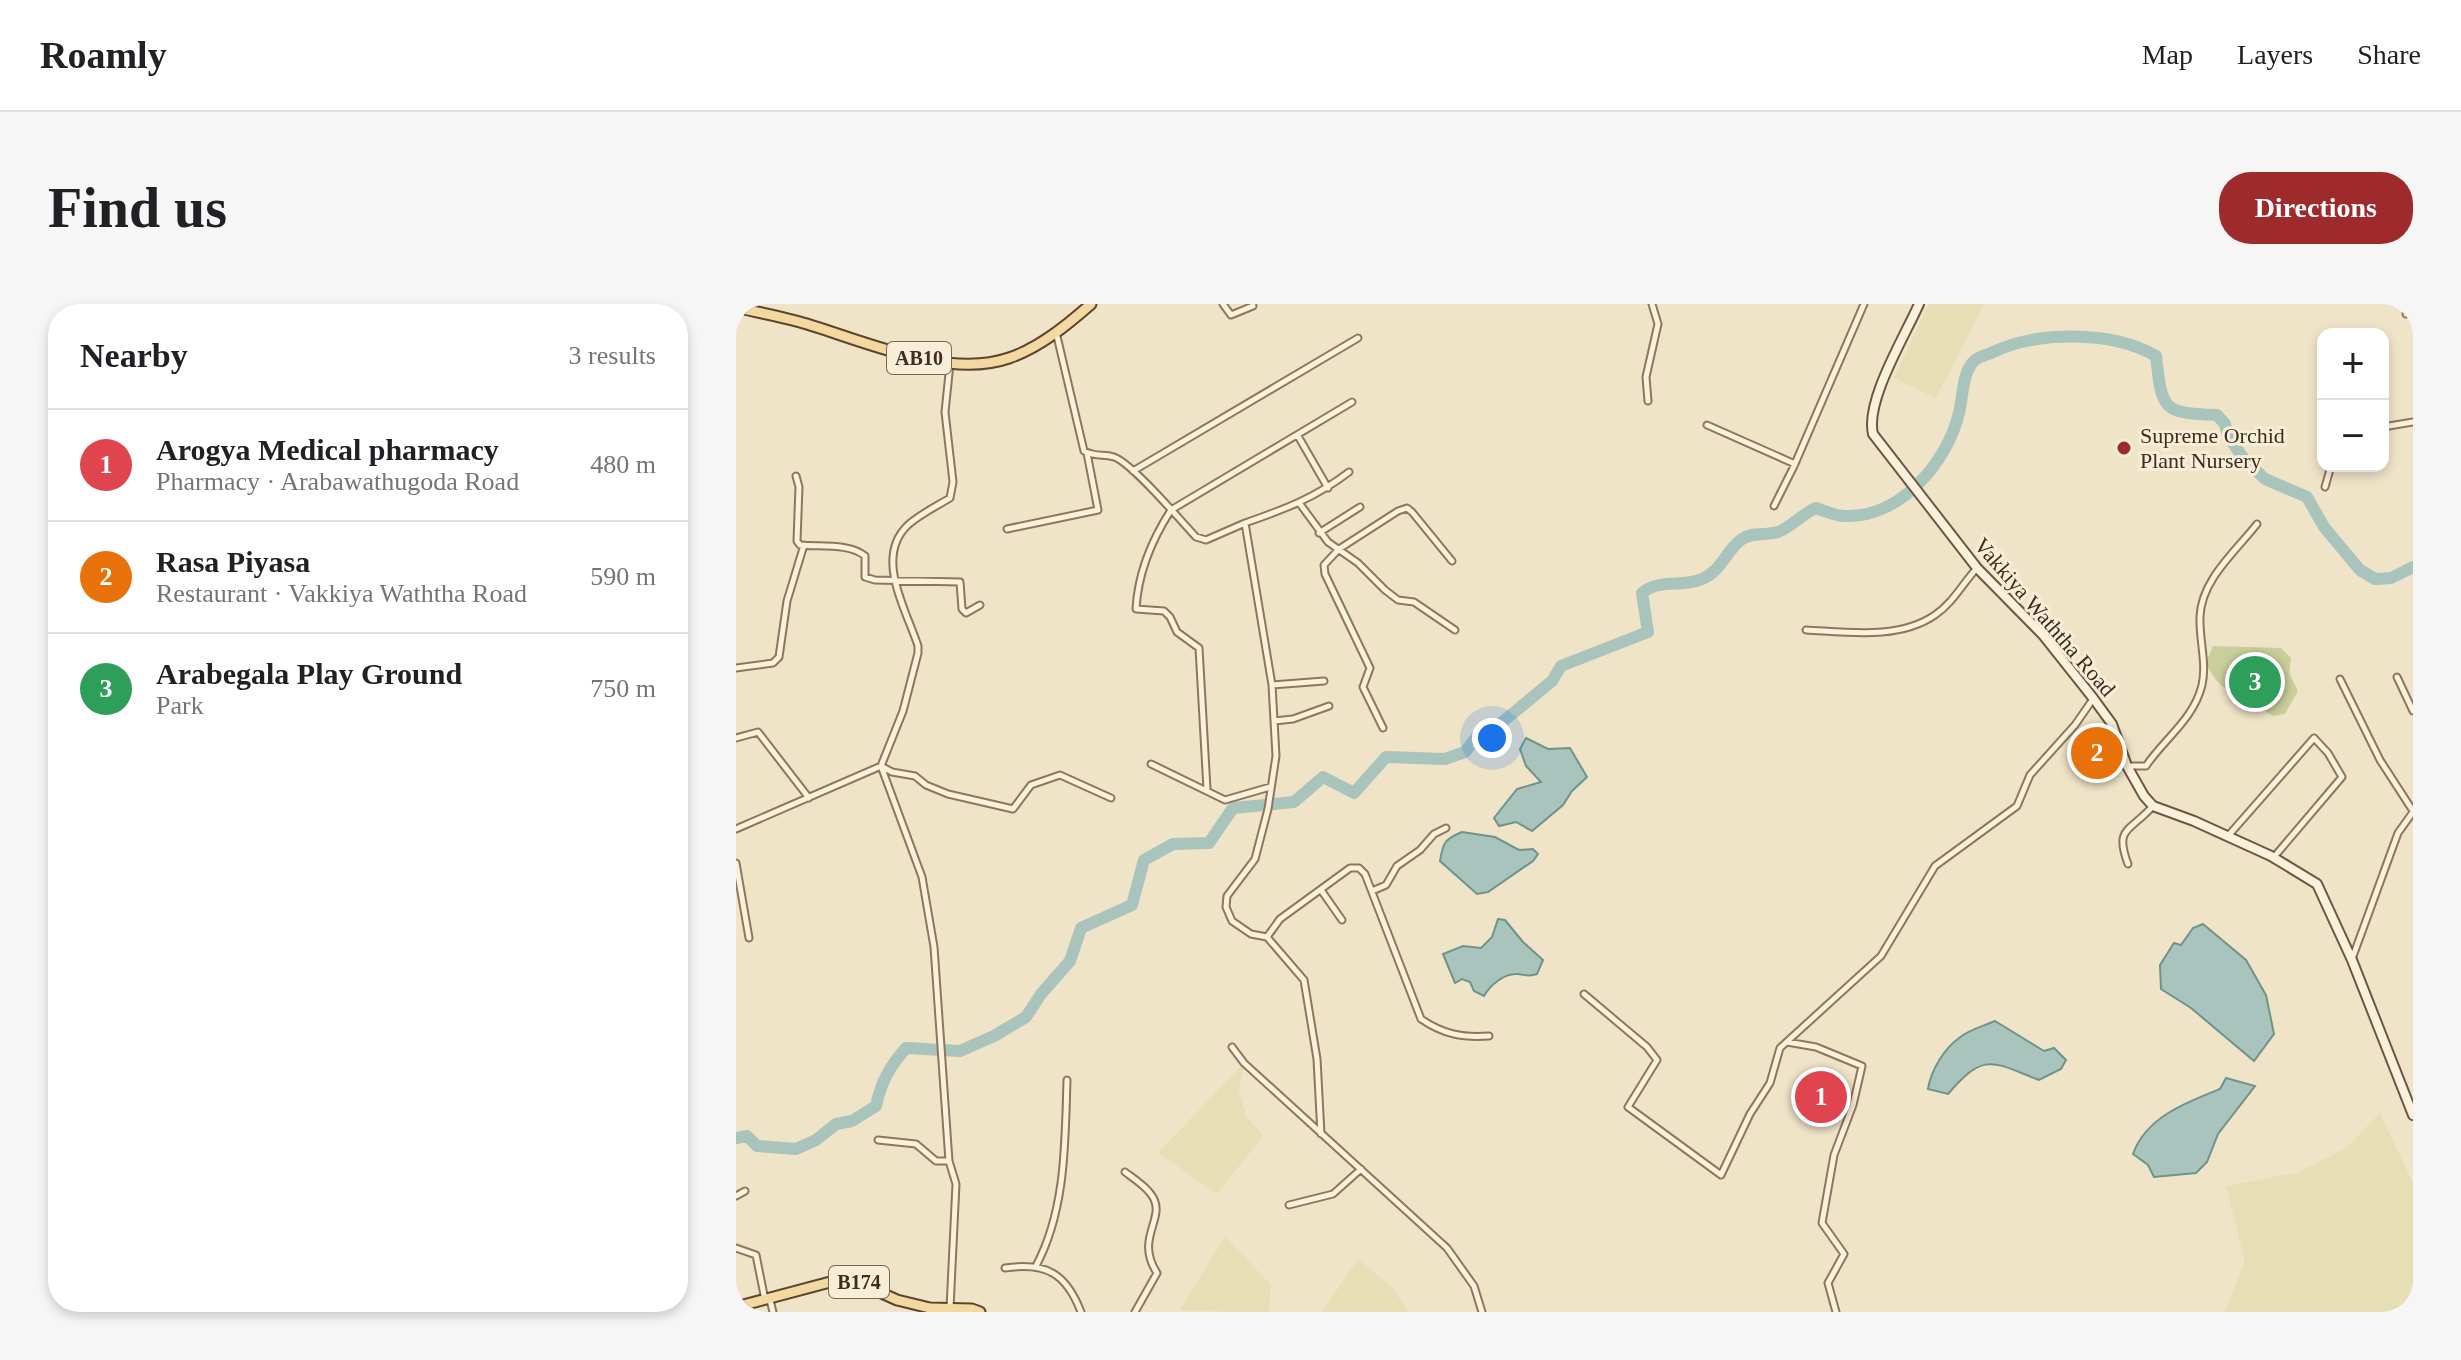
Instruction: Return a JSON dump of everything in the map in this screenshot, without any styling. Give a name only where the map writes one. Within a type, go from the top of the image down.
[{"type":"main road","name":"AB10","points":[[736,307],[802,322],[919,358],[982,364],[1008,359],[1034,347],[1091,304]]},
{"type":"main road","name":"B174","points":[[736,1307],[834,1281],[857,1282],[897,1300],[930,1308],[980,1312]]},
{"type":"street","points":[[1223,304],[1231,315],[1253,306]]},
{"type":"street","points":[[1648,401],[1646,377],[1658,324],[1652,304]]},
{"type":"street","points":[[1774,506],[1864,304]]},
{"type":"street","name":"Vakkiya Waththa Road","points":[[1919,304],[1889,366],[1871,424],[1873,434],[1977,568],[2043,635],[2093,698],[2112,724],[2127,766],[2153,806]]},
{"type":"street","points":[[1007,529],[1098,510],[1056,331]]},
{"type":"street","points":[[1133,471],[1358,338]]},
{"type":"street","points":[[950,1308],[956,1184],[949,1161],[934,947],[922,877],[881,766],[903,711],[918,653],[891,568],[897,536],[911,522],[950,498],[953,482],[945,412],[951,363]]},
{"type":"street","points":[[1207,789],[1199,648],[1177,632],[1164,611],[1136,609],[1138,582],[1154,537],[1171,510],[1352,402]]},
{"type":"street","points":[[2389,426],[2413,422]]},
{"type":"street","points":[[1707,425],[1795,464]]},
{"type":"street","points":[[1298,436],[1328,488]]},
{"type":"street","points":[[1086,452],[1096,457],[1115,457],[1133,471],[1196,537],[1206,540],[1300,504],[1349,472]]},
{"type":"street","points":[[2325,487],[2329,472]]},
{"type":"street","points":[[796,476],[799,487],[797,541],[804,545],[861,552],[865,556],[865,577],[960,582],[962,609],[966,613],[980,605]]},
{"type":"street","points":[[1300,504],[1319,533],[1398,600],[1414,602],[1455,630]]},
{"type":"street","points":[[1319,533],[1360,507]]},
{"type":"street","points":[[1383,728],[1363,687],[1370,668],[1324,565],[1339,549],[1407,508],[1452,561]]},
{"type":"street","points":[[1245,523],[1272,685],[1276,756],[1268,809],[1255,859],[1227,896],[1226,907],[1232,921],[1251,934],[1267,937],[1304,980],[1317,1059],[1321,1134]]},
{"type":"street","points":[[2127,766],[2146,766],[2157,750],[2181,727],[2191,709],[2202,686],[2200,614],[2208,585],[2257,524]]},
{"type":"street","points":[[736,668],[773,663],[779,657],[787,601],[804,545]]},
{"type":"street","points":[[1806,630],[1869,633],[1921,622],[1936,615],[1977,568]]},
{"type":"street","points":[[2397,677],[2413,711]]},
{"type":"street","points":[[2340,679],[2380,760],[2413,812],[2398,833],[2352,960]]},
{"type":"street","points":[[1272,685],[1324,681]]},
{"type":"street","points":[[1584,994],[1647,1047],[1657,1060],[1628,1107],[1721,1175],[1750,1114],[1770,1083],[1780,1048],[1881,956],[1935,866],[2017,806],[2030,775],[2075,725],[2093,698]]},
{"type":"street","points":[[1274,721],[1293,719],[1329,706]]},
{"type":"street","points":[[736,738],[758,732],[809,798]]},
{"type":"street","points":[[2228,836],[2314,738],[2328,753],[2342,777],[2274,857]]},
{"type":"street","points":[[1151,764],[1225,800],[1270,787]]},
{"type":"street","points":[[881,766],[892,772],[915,776],[926,785],[948,794],[1013,809],[1031,785],[1060,775],[1111,798]]},
{"type":"street","points":[[736,829],[881,766]]},
{"type":"street","points":[[2128,864],[2121,845],[2122,835],[2153,806],[2274,857],[2317,884],[2352,960],[2413,1115]]},
{"type":"street","points":[[1372,891],[1386,885],[1397,866],[1420,850],[1434,834],[1446,828]]},
{"type":"street","points":[[736,863],[749,938]]},
{"type":"street","points":[[1267,937],[1280,919],[1350,868],[1359,868],[1372,891],[1421,1019],[1437,1030],[1464,1038],[1489,1036]]},
{"type":"street","points":[[1321,890],[1342,920]]},
{"type":"street","points":[[1786,1041],[1816,1047],[1862,1066],[1853,1105],[1834,1155],[1822,1223],[1844,1254],[1828,1283],[1836,1312]]},
{"type":"street","points":[[1232,1047],[1244,1063],[1447,1248],[1474,1286],[1482,1312]]},
{"type":"street","points":[[1036,1266],[1044,1251],[1063,1175],[1067,1080]]},
{"type":"street","points":[[878,1140],[916,1144],[936,1161],[949,1161]]},
{"type":"street","points":[[1289,1205],[1333,1194],[1361,1169]]},
{"type":"street","points":[[1125,1172],[1149,1191],[1156,1202],[1147,1258],[1157,1273],[1135,1312]]},
{"type":"street","points":[[736,1196],[745,1191]]},
{"type":"street","points":[[736,1248],[756,1255],[773,1312]]},
{"type":"street","points":[[1005,1268],[1036,1266],[1062,1277],[1075,1295],[1081,1312]]},
{"type":"shaded area","points":[[1929,304],[1984,304],[1936,398],[1894,378]]},
{"type":"shaded area","points":[[1244,1063],[1239,1091],[1246,1116],[1263,1136],[1217,1194],[1158,1153]]},
{"type":"shaded area","points":[[2380,1113],[2413,1183],[2413,1312],[2224,1312],[2245,1262],[2226,1186],[2299,1172],[2346,1148]]},
{"type":"shaded area","points":[[1225,1237],[1271,1285],[1269,1312],[1179,1311]]},
{"type":"shaded area","points":[[1358,1259],[1391,1286],[1409,1312],[1322,1312]]},
{"type":"green space","points":[[2213,646],[2281,648],[2291,658],[2289,673],[2298,691],[2285,714],[2273,716],[2225,689],[2206,662]]},
{"type":"water","points":[[1526,738],[1548,749],[1570,748],[1587,777],[1563,805],[1532,831],[1516,822],[1499,826],[1494,818],[1517,789],[1541,782],[1526,766],[1520,749]]},
{"type":"water","points":[[1462,832],[1495,837],[1519,850],[1533,849],[1538,854],[1533,861],[1488,892],[1477,894],[1440,861],[1446,842]]},
{"type":"water","points":[[1498,919],[1505,920],[1543,960],[1537,974],[1508,975],[1494,984],[1484,996],[1474,991],[1470,982],[1462,979],[1455,983],[1443,954],[1463,946],[1481,948],[1492,937]]},
{"type":"water","points":[[2203,924],[2246,960],[2266,995],[2274,1034],[2254,1061],[2191,1008],[2161,989],[2160,965],[2174,943],[2181,945],[2193,928]]},
{"type":"water","points":[[1995,1021],[2044,1051],[2054,1048],[2066,1060],[2061,1069],[2039,1080],[1990,1064],[1971,1071],[1948,1094],[1928,1089],[1935,1067],[1953,1043]]},
{"type":"water","points":[[2226,1078],[2255,1086],[2218,1134],[2207,1162],[2196,1173],[2154,1177],[2148,1165],[2133,1154],[2147,1130],[2169,1112],[2220,1089]]},
{"type":"waterway","points":[[736,1138],[747,1136],[757,1146],[796,1149],[816,1140],[836,1124],[852,1121],[876,1106],[887,1075],[906,1048],[960,1051],[1026,1017],[1041,994],[1070,961],[1081,928],[1132,905],[1144,860],[1173,844],[1209,843],[1233,808],[1294,802],[1323,777],[1354,793],[1386,757],[1445,759],[1465,752],[1478,735],[1500,724],[1552,681],[1561,666],[1648,632],[1642,593],[1649,588],[1702,579],[1714,571],[1742,539],[1778,532],[1816,508],[1842,516],[1865,514],[1884,508],[1902,497],[1918,484],[1944,450],[1959,413],[1970,366],[1978,358],[2009,346],[2051,337],[2074,336],[2118,341],[2156,356],[2160,388],[2168,405],[2185,413],[2217,415],[2244,459],[2265,479],[2307,497],[2324,527],[2360,570],[2375,579],[2391,578],[2413,567]]},
{"type":"place","name":"Supreme Orchid Plant Nursery","points":[[2124,448]]},
{"type":"place","name":"Arabegala Play Ground","points":[[2255,682]]},
{"type":"place","name":"Rasa Piyasa","points":[[2097,753]]},
{"type":"place","name":"Arogya Medical pharmacy","points":[[1821,1097]]}]
